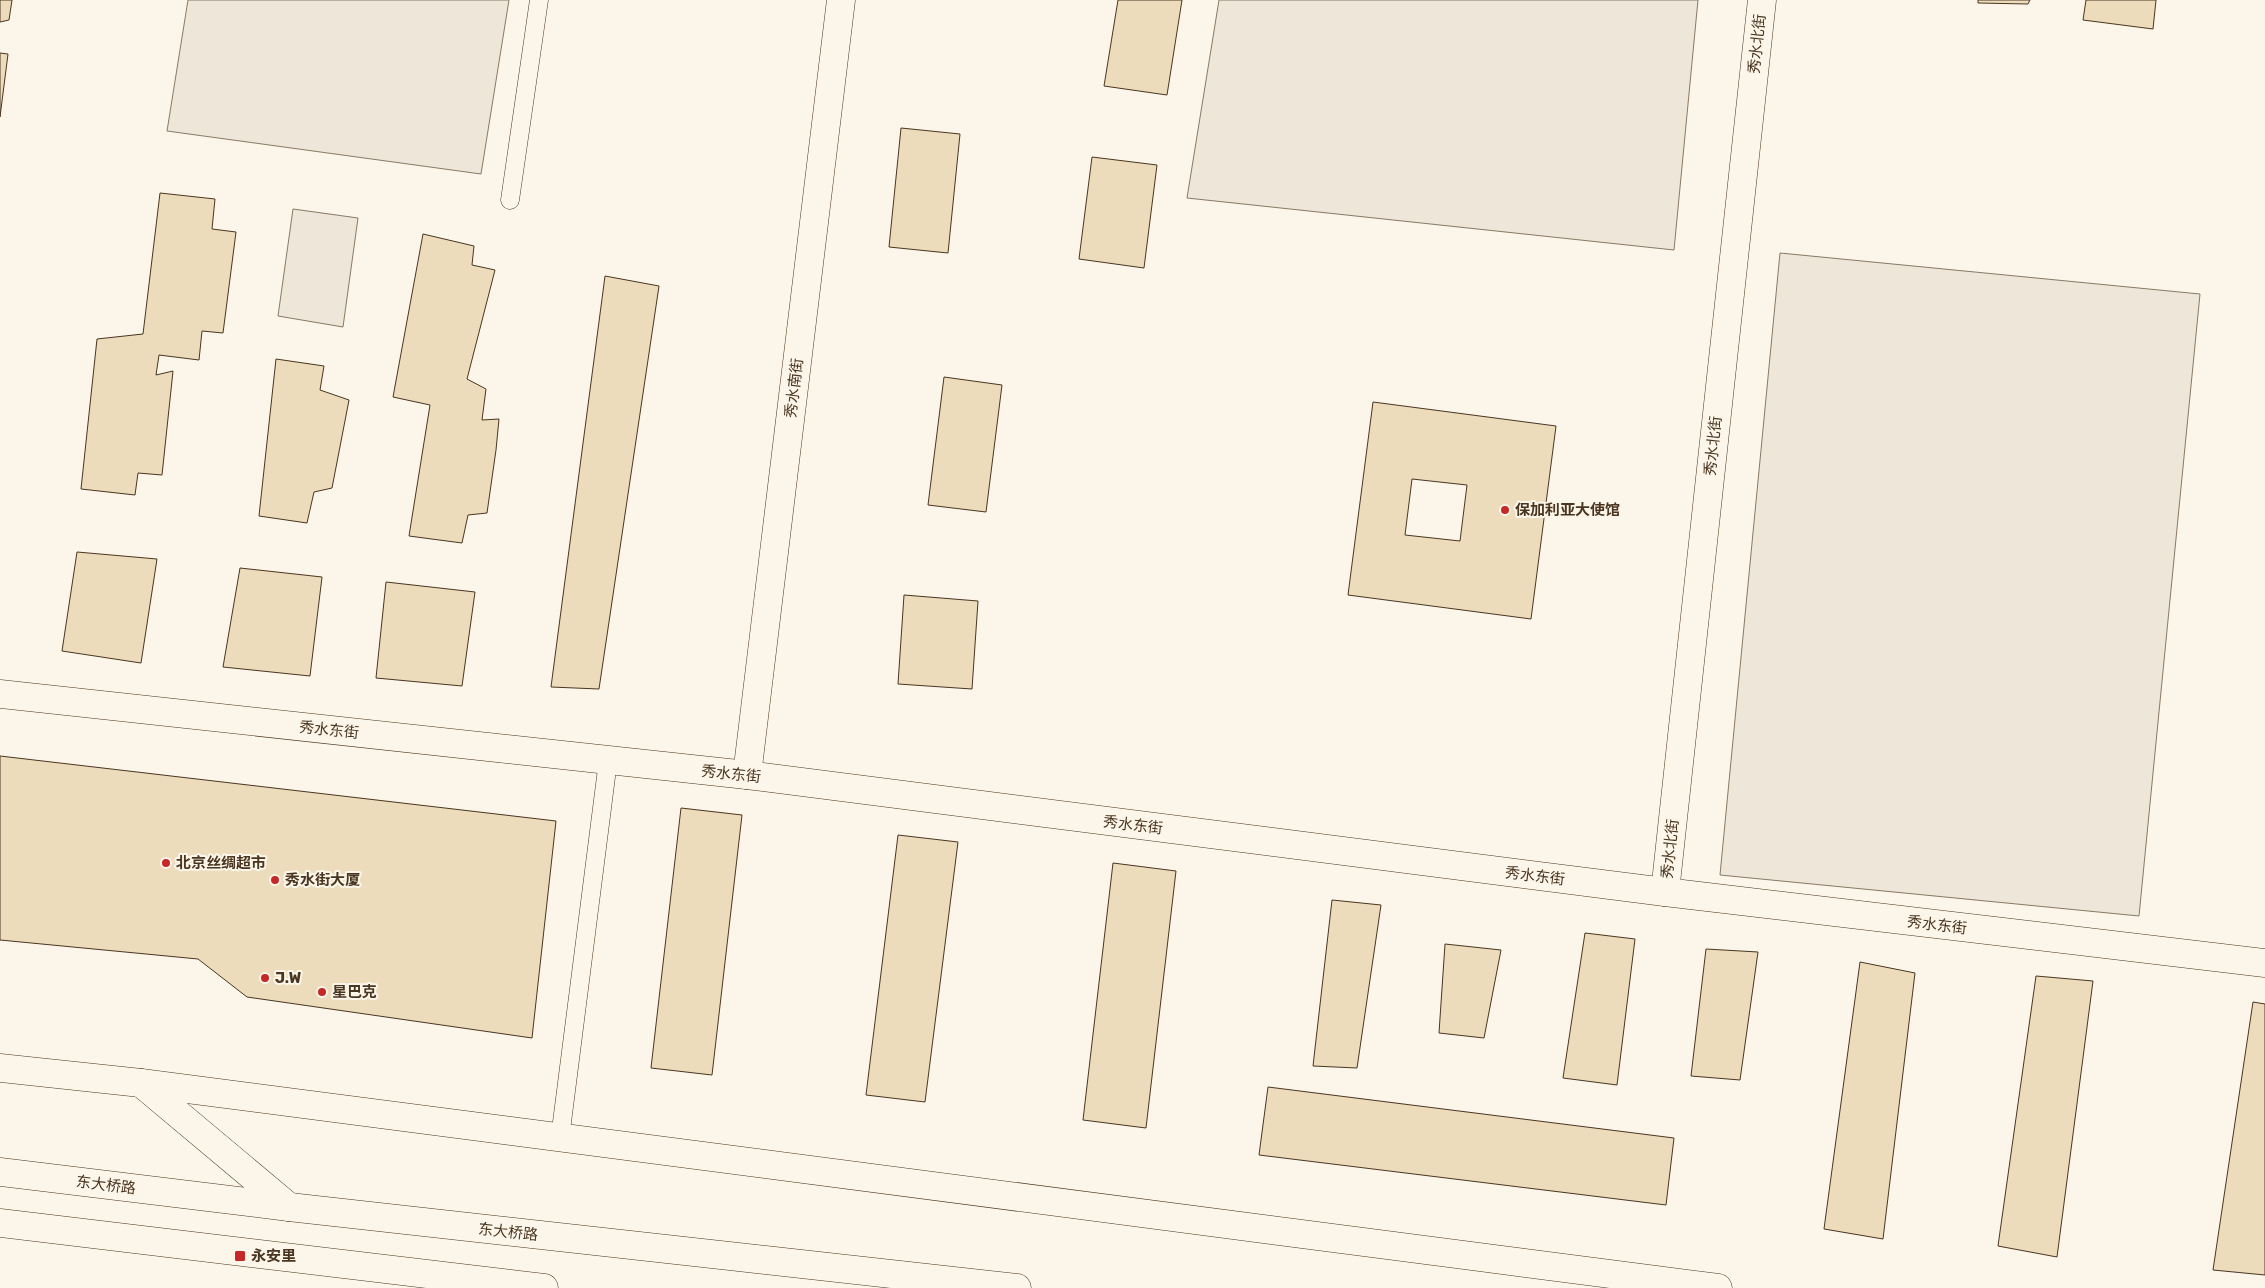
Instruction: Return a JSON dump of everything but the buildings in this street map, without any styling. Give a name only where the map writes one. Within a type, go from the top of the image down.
[{"type":"street","name":"秀水南街","points":[[747,775],[841,0]]},
{"type":"street","name":"秀水北街","points":[[1665,892],[1762,0]]},
{"type":"street","name":"秀水东街","points":[[0,694],[747,775],[1665,892],[2265,963]]},
{"type":"street","points":[[0,1068],[140,1083],[1718,1288]]},
{"type":"street","points":[[140,1083],[289,1207]]},
{"type":"street","name":"东大桥路","points":[[0,1172],[289,1207],[1017,1288]]},
{"type":"street","points":[[0,1223],[544,1288]]},
{"type":"lane","points":[[510,200],[539,0]]},
{"type":"lane","points":[[560,1138],[608,761]]},
{"type":"shaded area","points":[[188,0],[509,0],[481,174],[167,131]]},
{"type":"shaded area","points":[[1219,0],[1698,0],[1674,250],[1187,198]]},
{"type":"shaded area","points":[[293,209],[358,218],[343,327],[278,316]]},
{"type":"shaded area","points":[[1780,253],[2200,294],[2139,916],[1720,875]]},
{"type":"place","name":"保加利亚大使馆","points":[[1505,510]]},
{"type":"place","name":"北京丝绸超市","points":[[166,863]]},
{"type":"place","name":"秀水街大厦","points":[[275,880]]},
{"type":"place","name":"J.W","points":[[265,978]]},
{"type":"place","name":"星巴克","points":[[322,992]]},
{"type":"place","name":"永安里","points":[[240,1256]]}]
